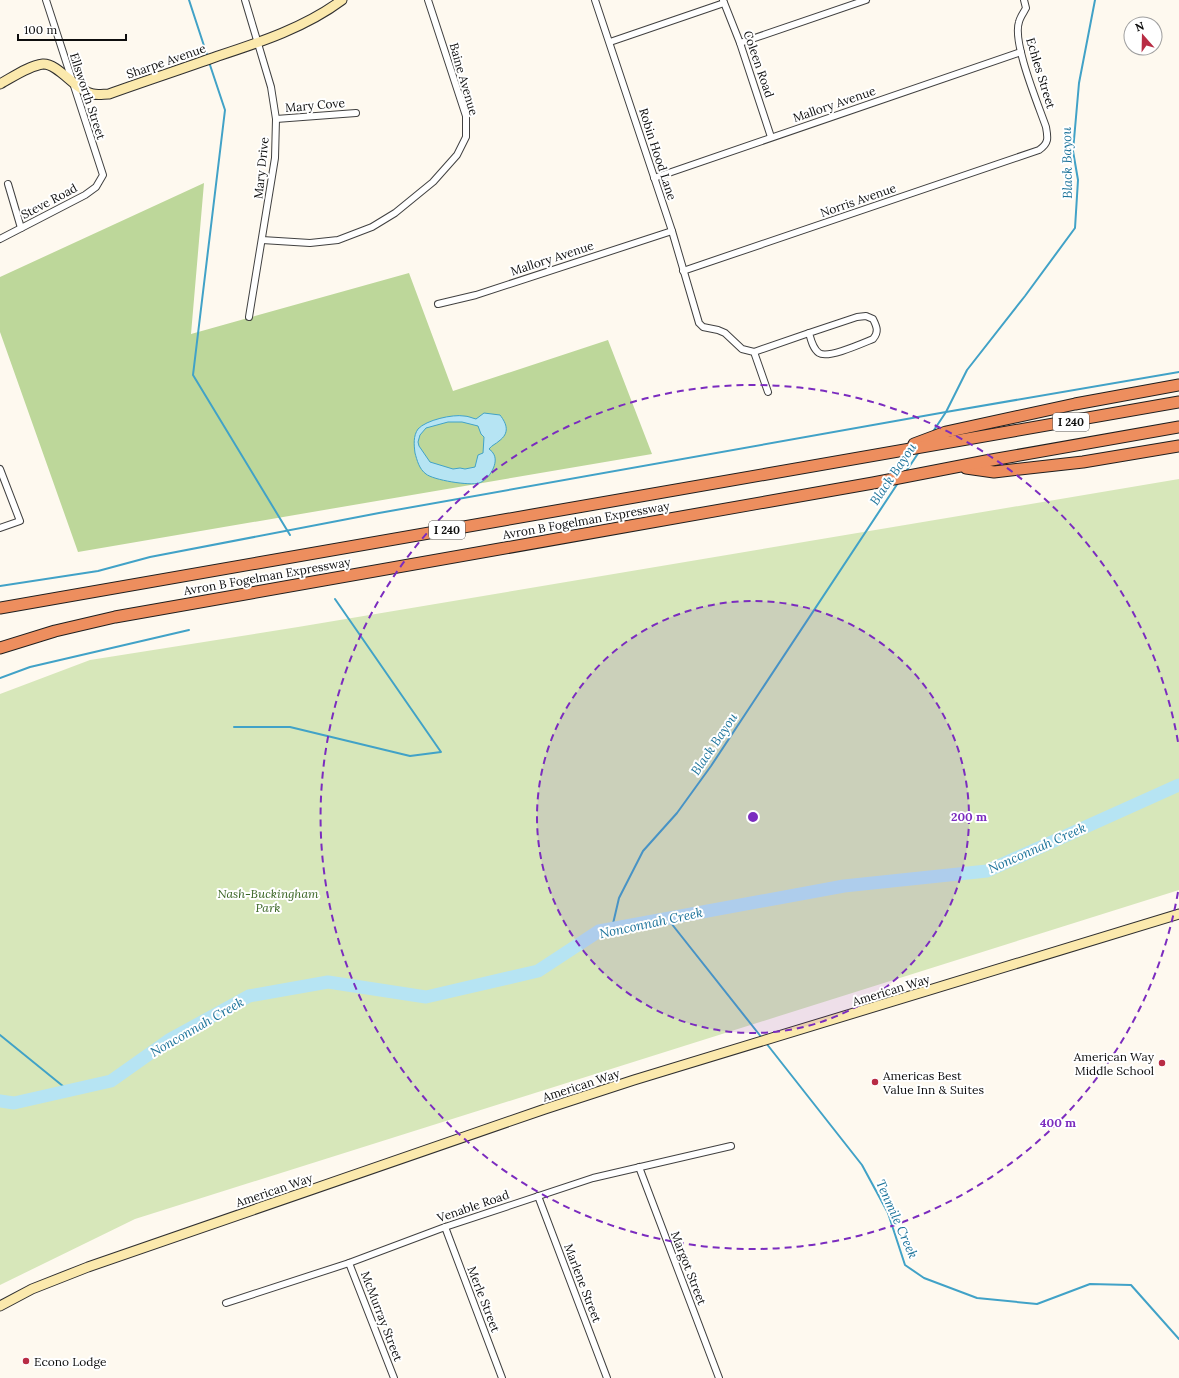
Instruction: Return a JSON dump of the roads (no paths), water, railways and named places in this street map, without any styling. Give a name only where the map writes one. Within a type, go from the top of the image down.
[{"type":"highway","points":[[893,452],[946,432],[1087,402],[1179,385]]},
{"type":"highway","name":"Avron B Fogelman Expressway","points":[[0,608],[963,441],[1179,402]]},
{"type":"highway","name":"Avron B Fogelman Expressway","points":[[0,648],[49,633],[115,616],[873,483],[959,466],[1179,427]]},
{"type":"highway","points":[[959,466],[994,472],[1083,462],[1179,446]]},
{"type":"main road","name":"Sharpe Avenue","points":[[0,84],[31,67],[45,64],[59,70],[72,83],[92,94],[109,94],[258,43],[300,25],[330,9],[342,0]]},
{"type":"main road","name":"American Way","points":[[0,1306],[32,1289],[88,1267],[545,1109],[634,1080],[1179,914]]},
{"type":"street","name":"Ellsworth Street","points":[[46,0],[103,175]]},
{"type":"street","name":"Mary Drive","points":[[245,0],[271,87],[276,119],[275,158],[249,317]]},
{"type":"street","name":"Baine Avenue","points":[[262,240],[310,243],[338,240],[372,227],[395,214],[433,182],[457,155],[466,137],[466,116],[428,0]]},
{"type":"street","name":"Robin Hood Lane","points":[[595,0],[672,231],[699,324],[703,327],[725,333],[742,349],[754,352]]},
{"type":"street","points":[[740,43],[866,0]]},
{"type":"street","name":"Echles Street","points":[[1024,0],[1026,8],[1019,22],[1018,34],[1020,52],[1046,127],[1048,137],[1045,145],[1039,150]]},
{"type":"street","points":[[610,42],[724,2]]},
{"type":"street","name":"Coleen Road","points":[[724,2],[740,43],[771,137]]},
{"type":"street","name":"Mallory Avenue","points":[[654,178],[1020,52]]},
{"type":"street","name":"Mary Cove","points":[[276,119],[356,113]]},
{"type":"street","name":"Norris Avenue","points":[[683,270],[1039,150]]},
{"type":"street","name":"Steve Road","points":[[0,239],[85,195],[96,187],[103,175]]},
{"type":"street","points":[[8,184],[21,228]]},
{"type":"street","name":"Mallory Avenue","points":[[438,304],[476,295],[672,231]]},
{"type":"street","points":[[768,392],[754,352],[809,333],[862,316],[873,319],[878,330],[873,339],[827,355],[816,351],[809,333]]},
{"type":"street","points":[[0,469],[20,521],[0,528]]},
{"type":"street","name":"Venable Road","points":[[226,1303],[349,1263],[445,1227],[593,1178],[731,1146]]},
{"type":"street","name":"Margot Street","points":[[639,1167],[719,1378]]},
{"type":"street","name":"Marlene Street","points":[[538,1196],[607,1378]]},
{"type":"street","name":"Merle Street","points":[[445,1227],[502,1378]]},
{"type":"street","name":"McMurray Street","points":[[349,1263],[394,1378]]},
{"type":"water","points":[[484,413],[500,415],[506,425],[505,435],[489,449],[495,457],[494,466],[490,475],[483,481],[474,484],[443,480],[426,474],[422,470],[415,453],[414,444],[418,429],[433,420],[447,417],[467,416],[476,419]],"holes":[[[448,422],[462,422],[478,426],[484,437],[483,453],[478,455],[475,467],[453,469],[430,462],[419,446],[418,442],[420,435],[426,428]]]},
{"type":"waterway","points":[[189,0],[208,58]]},
{"type":"waterway","name":"Black Bayou","points":[[932,433],[946,412],[967,370],[1025,296],[1075,228],[1078,180],[1073,151],[1079,83],[1095,0]]},
{"type":"waterway","points":[[209,62],[225,110],[193,375],[290,535]]},
{"type":"waterway","points":[[0,586],[98,571],[150,557],[379,513],[1179,372]]},
{"type":"waterway","name":"Black Bayou","points":[[905,473],[919,452]]},
{"type":"waterway","name":"Black Bayou","points":[[612,928],[619,898],[643,851],[677,813],[711,766],[898,483]]},
{"type":"waterway","points":[[234,727],[290,727],[410,756],[441,752],[335,599]]},
{"type":"waterway","points":[[0,678],[30,667],[189,630]]},
{"type":"waterway","name":"Nonconnah Creek","points":[[0,1101],[14,1103],[111,1081],[169,1040],[249,996],[328,982],[426,997],[538,971],[599,931],[844,886],[987,871],[1179,785]]},
{"type":"waterway","name":"Tenmile Creek","points":[[667,918],[762,1038]]},
{"type":"waterway","points":[[0,1035],[69,1091]]},
{"type":"waterway","name":"Tenmile Creek","points":[[766,1043],[862,1165],[888,1213],[905,1265],[924,1278],[977,1298],[1037,1304],[1090,1284],[1131,1285],[1179,1339]]},
{"type":"place","name":"American Way Middle School","points":[[1162,1063]]},
{"type":"place","name":"Americas Best Value Inn & Suites","points":[[875,1082]]},
{"type":"place","name":"Econo Lodge","points":[[26,1361]]},
{"type":"park label","name":"Nash-Buckingham Park","points":[[268,900]]}]
